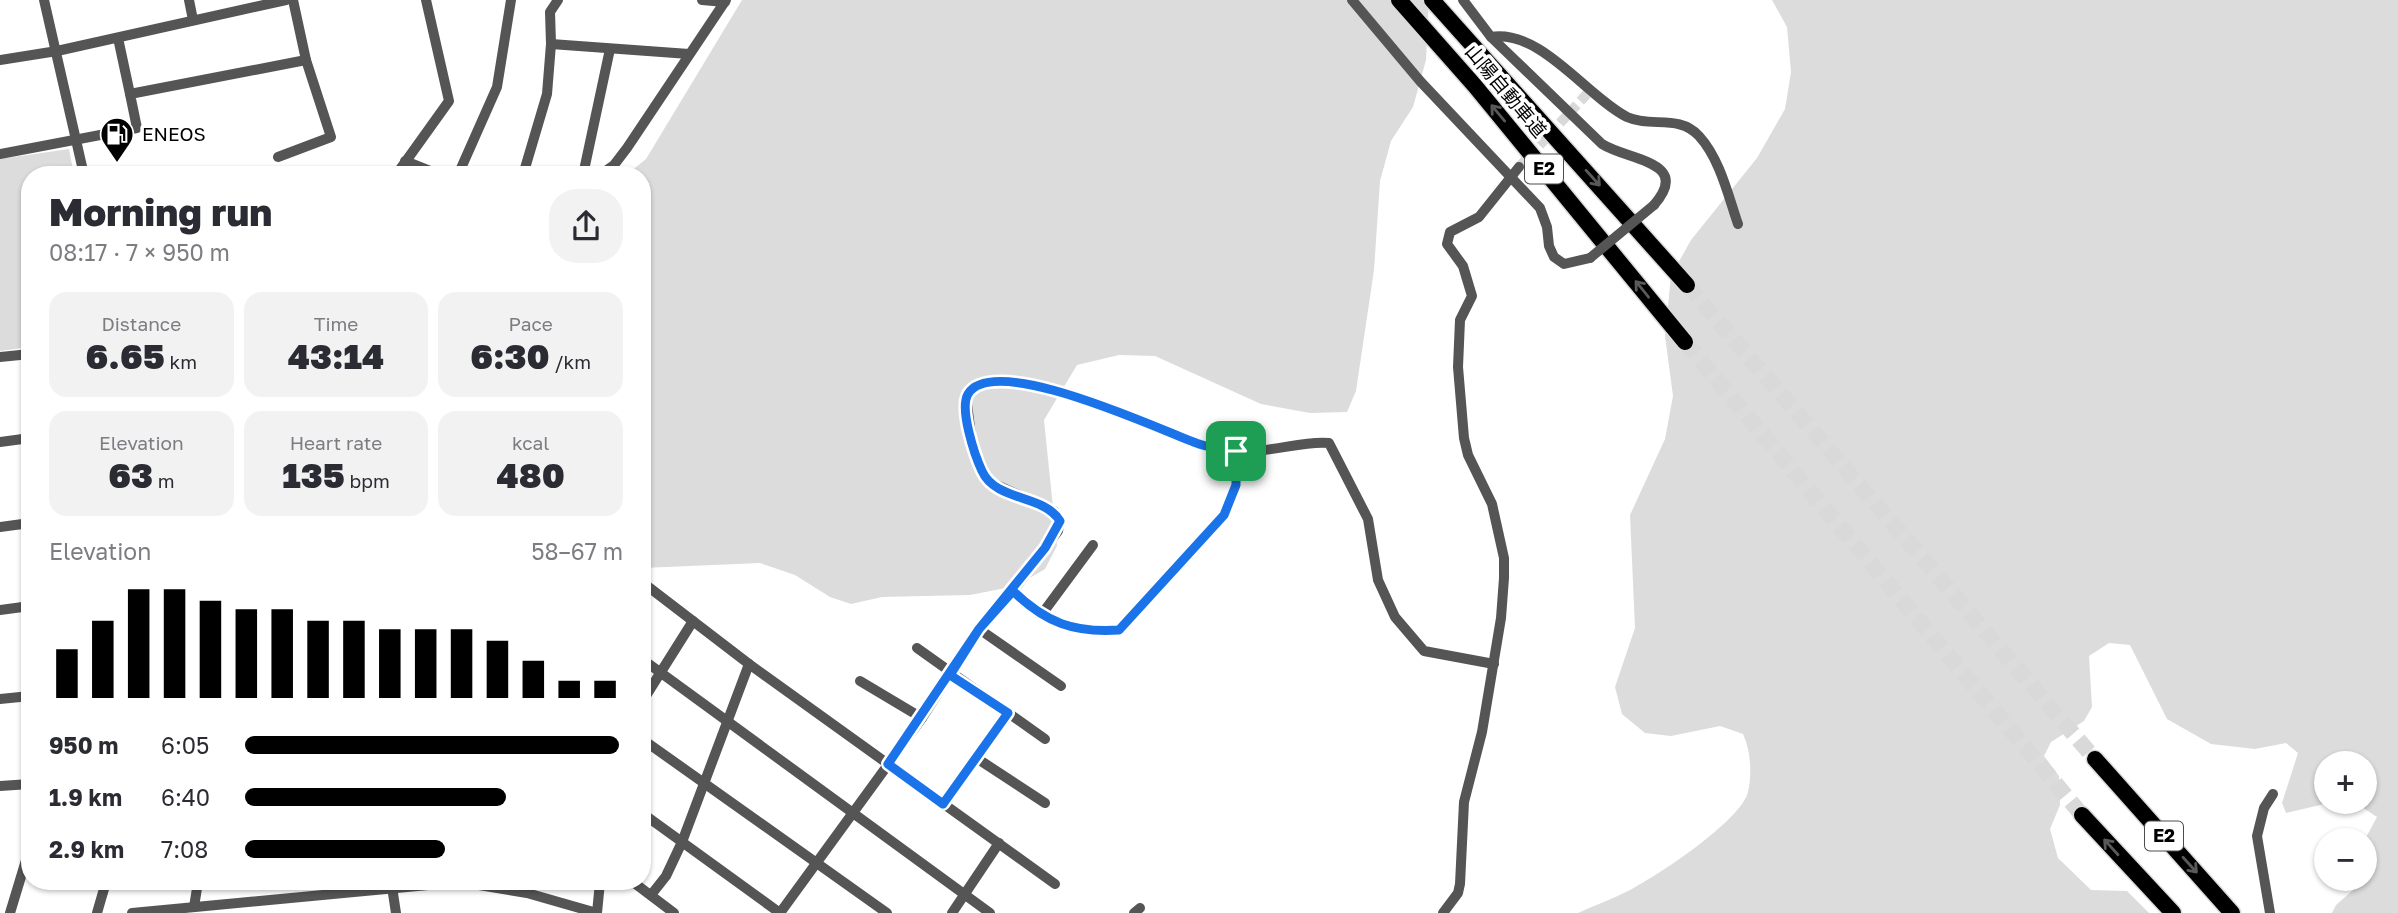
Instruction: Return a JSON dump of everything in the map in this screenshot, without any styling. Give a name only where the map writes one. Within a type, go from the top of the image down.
[{"type":"highway","name":"山陽自動車道","points":[[1399,0],[1518,137],[1685,342]]},
{"type":"highway","name":"山陽自動車道","points":[[1432,0],[1687,285]]},
{"type":"highway","name":"E2","points":[[2095,760],[2232,913]]},
{"type":"highway","name":"E2","points":[[2082,815],[2174,913]]},
{"type":"street","points":[[44,0],[82,166]]},
{"type":"street","points":[[189,0],[193,20]]},
{"type":"street","points":[[0,60],[57,51],[286,0]]},
{"type":"street","points":[[278,157],[331,137],[306,60],[293,0]]},
{"type":"street","points":[[402,166],[449,101],[426,0]]},
{"type":"street","points":[[462,166],[497,87],[511,0]]},
{"type":"street","points":[[526,166],[547,94],[551,44],[550,12],[558,0]]},
{"type":"street","points":[[702,0],[725,1]]},
{"type":"street","points":[[1352,0],[1420,81],[1540,208],[1555,257],[1564,264],[1590,258],[1654,205],[1666,191],[1667,180],[1662,170],[1652,163],[1616,153],[1602,144],[1490,37],[1463,0]]},
{"type":"street","points":[[613,166],[725,1]]},
{"type":"street","points":[[1490,37],[1503,35],[1526,42],[1590,92],[1627,116],[1674,122],[1698,135],[1718,169],[1738,224]]},
{"type":"street","points":[[0,155],[138,128],[118,38]]},
{"type":"street","points":[[551,44],[689,54]]},
{"type":"street","points":[[585,166],[610,49]]},
{"type":"street","points":[[130,94],[306,60]]},
{"type":"street","points":[[405,161],[418,166]]},
{"type":"street","points":[[1443,913],[1458,893],[1460,884],[1464,802],[1482,732],[1494,664],[1501,618],[1504,558],[1488,492],[1468,455],[1464,438],[1458,347],[1460,320],[1472,296],[1463,266],[1447,244],[1447,238],[1450,232],[1479,217],[1493,197],[1513,178],[1519,167]]},
{"type":"street","points":[[0,357],[21,355]]},
{"type":"street","points":[[651,820],[780,913],[922,718],[979,629],[1013,591],[1058,531],[1060,521],[1054,511],[1000,489],[983,473],[966,415],[966,397],[973,388],[998,381],[1057,391],[1090,400],[1202,445],[1236,451],[1329,443],[1368,519],[1378,580],[1395,617],[1424,651],[1494,664]]},
{"type":"street","points":[[0,442],[21,439]]},
{"type":"street","points":[[1013,591],[1042,614],[1070,628],[1087,632],[1119,630],[1224,515],[1236,485],[1236,451]]},
{"type":"street","points":[[0,527],[21,524]]},
{"type":"street","points":[[1042,614],[1093,545]]},
{"type":"street","points":[[651,589],[749,664],[1055,884]]},
{"type":"street","points":[[0,610],[21,607]]},
{"type":"street","points":[[651,690],[693,621]]},
{"type":"street","points":[[979,629],[1061,686]]},
{"type":"street","points":[[917,648],[950,675],[1045,739]]},
{"type":"street","points":[[651,895],[666,876],[682,842],[749,664]]},
{"type":"street","points":[[651,667],[990,913]]},
{"type":"street","points":[[860,681],[922,718]]},
{"type":"street","points":[[0,699],[21,697]]},
{"type":"street","points":[[943,804],[978,759],[1008,713]]},
{"type":"street","points":[[651,744],[887,913]]},
{"type":"street","points":[[978,759],[1045,803]]},
{"type":"street","points":[[0,786],[21,785]]},
{"type":"street","points":[[2270,913],[2256,836],[2263,808],[2273,794]]},
{"type":"street","points":[[951,913],[999,843]]},
{"type":"street","points":[[10,913],[21,877]]},
{"type":"street","points":[[97,913],[104,890]]},
{"type":"street","points":[[194,907],[197,890]]},
{"type":"street","points":[[132,913],[362,890]]},
{"type":"street","points":[[392,890],[396,913]]},
{"type":"street","points":[[534,890],[597,913],[599,890]]},
{"type":"street","points":[[644,890],[674,913]]},
{"type":"shaded area","points":[[742,0],[1429,0],[1426,60],[1413,107],[1391,141],[1380,181],[1374,270],[1356,391],[1347,412],[1310,413],[1261,404],[1155,356],[1119,355],[1077,365],[1044,420],[1057,546],[1045,569],[1016,586],[970,595],[882,597],[851,604],[830,597],[795,575],[760,563],[651,568],[651,166],[637,166],[646,159]]},
{"type":"shaded area","points":[[1772,0],[2398,0],[2398,913],[2332,913],[2336,905],[2352,891],[2377,891],[2377,828],[2371,828],[2377,817],[2372,814],[2377,814],[2377,751],[2314,751],[2314,806],[2286,813],[2282,803],[2298,753],[2286,743],[2255,749],[2211,744],[2167,719],[2130,645],[2109,643],[2089,656],[2092,707],[2084,721],[2051,742],[2044,756],[2059,776],[2060,805],[2050,829],[2058,858],[2091,890],[2127,891],[2149,913],[1578,913],[1630,890],[1682,857],[1731,817],[1748,792],[1750,763],[1743,734],[1720,726],[1671,736],[1645,733],[1622,714],[1615,687],[1635,628],[1630,515],[1665,439],[1673,396],[1665,336],[1671,276],[1691,240],[1757,158],[1785,109],[1791,72],[1787,27]]},
{"type":"shaded area","points":[[69,149],[72,166],[21,166],[21,348],[0,351],[0,159]]},
{"type":"tunnel","points":[[1519,167],[1587,94]]},
{"type":"tunnel","points":[[1687,285],[2095,759]]},
{"type":"tunnel","points":[[1685,342],[2082,815]]},
{"type":"place","name":"ENEOS","points":[[117,164]]},
{"type":"route","points":[[1236,451],[1202,445],[1090,400],[1057,391],[998,381],[973,388],[966,397],[966,415],[972,443],[983,473],[988,481],[1000,489],[1054,511],[1060,521],[1058,531],[1013,591],[979,629],[950,675],[1008,713],[978,759],[943,804],[888,764],[922,718],[979,629],[1013,591],[1042,614],[1070,628],[1087,632],[1119,630],[1224,515],[1236,485],[1236,451]]}]
